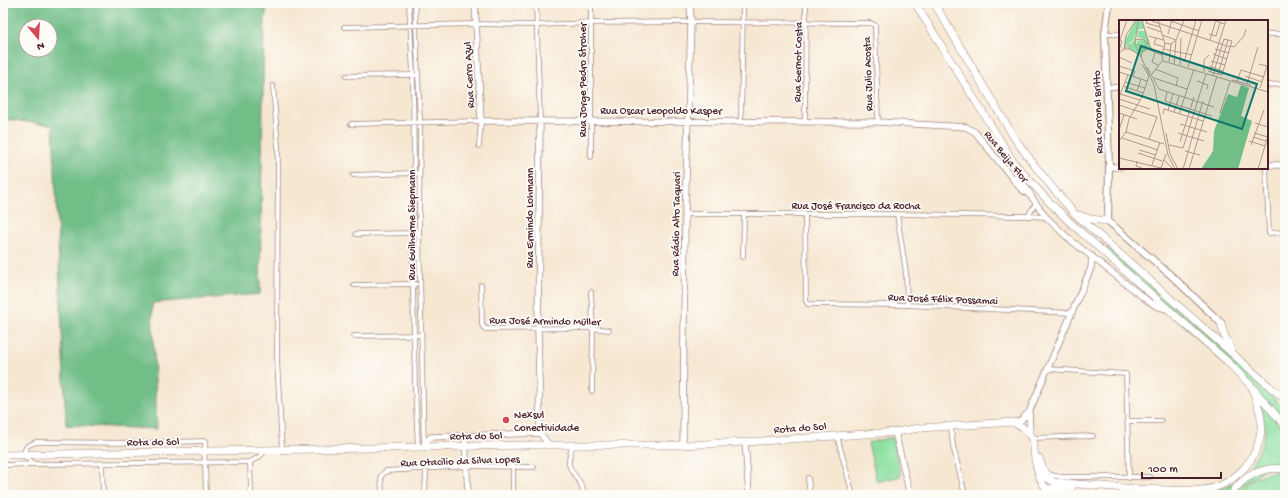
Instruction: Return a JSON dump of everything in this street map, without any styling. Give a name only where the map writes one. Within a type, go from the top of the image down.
[{"type":"highway","points":[[915,3],[1014,163],[1049,202],[1074,226],[1228,362],[1252,387],[1285,426]]},
{"type":"highway","points":[[934,3],[1026,155],[1075,214],[1285,399]]},
{"type":"highway","points":[[1014,163],[1018,176],[1030,195]]},
{"type":"highway","points":[[1075,214],[1090,219],[1108,221]]},
{"type":"highway","points":[[1222,323],[1227,341],[1234,354]]},
{"type":"highway","points":[[1269,386],[1285,405]]},
{"type":"highway","points":[[1046,477],[1054,482],[1100,487],[1137,489],[1210,489],[1226,482],[1244,468],[1251,460],[1256,449],[1262,428],[1259,410],[1252,387]]},
{"type":"highway","points":[[1013,422],[1026,429],[1033,438],[1046,477],[1046,492]]},
{"type":"highway","name":"Rota do Sol","points":[[3,455],[266,449],[745,442],[1013,422]]},
{"type":"highway","points":[[1033,438],[1035,460],[1039,476],[1046,492]]},
{"type":"highway","points":[[1231,495],[1242,482],[1259,471],[1285,469]]},
{"type":"highway","points":[[1046,492],[1053,485],[1078,484]]},
{"type":"highway","points":[[1046,492],[1100,487]]},
{"type":"highway","points":[[1137,489],[1153,495]]},
{"type":"main road","name":"Rua Coronel Britto","points":[[1108,221],[1109,167],[1105,34],[1109,3]]},
{"type":"main road","points":[[1108,221],[1174,278],[1222,323]]},
{"type":"street","name":"Rua Guilherme Siepmann","points":[[409,3],[414,122],[412,233],[417,438],[423,447]]},
{"type":"street","name":"Rua Guilherme Siepmann","points":[[415,3],[420,122],[420,284],[426,438]]},
{"type":"street","name":"Rua Cerro Azul","points":[[475,3],[481,120],[479,146]]},
{"type":"street","name":"Rua Ermindo Lohmann","points":[[536,3],[540,120],[538,328],[540,434]]},
{"type":"street","name":"Rua Jorge Pedro Stroher","points":[[591,3],[591,157]]},
{"type":"street","name":"Rua Rádio Alto Taquari","points":[[683,444],[685,214],[691,22],[690,3]]},
{"type":"street","points":[[741,121],[743,3]]},
{"type":"street","name":"Rua Gernot Costa","points":[[805,121],[806,3]]},
{"type":"street","points":[[344,27],[691,22],[806,24]]},
{"type":"street","name":"Rua Julio Acosta","points":[[806,24],[870,23],[875,25],[878,122]]},
{"type":"street","points":[[1105,34],[1119,34]]},
{"type":"street","points":[[1268,34],[1285,34]]},
{"type":"street","points":[[346,76],[418,75]]},
{"type":"street","points":[[1268,85],[1285,84]]},
{"type":"street","points":[[273,86],[278,147],[277,360],[282,449]]},
{"type":"street","points":[[1106,87],[1119,86]]},
{"type":"street","name":"Rua Oscar Leopoldo Kasper","points":[[351,124],[481,120],[805,121],[878,122],[961,126],[970,128]]},
{"type":"street","name":"Rua Beija Flor","points":[[970,128],[1022,189],[1030,195],[1046,217],[1068,238],[1148,301],[1156,306],[1167,309]]},
{"type":"street","points":[[1268,167],[1285,165]]},
{"type":"street","points":[[1109,167],[1119,167]]},
{"type":"street","points":[[1267,169],[1269,233],[1285,232]]},
{"type":"street","points":[[353,175],[420,173]]},
{"type":"street","points":[[412,202],[420,202]]},
{"type":"street","points":[[1028,216],[1036,203]]},
{"type":"street","name":"Rua José Francisco da Rocha","points":[[685,214],[897,214],[1046,217]]},
{"type":"street","points":[[897,214],[906,273],[907,305]]},
{"type":"street","points":[[743,257],[744,215]]},
{"type":"street","name":"Rua José Félix Possamai","points":[[805,215],[806,301],[808,304],[907,305],[1072,313]]},
{"type":"street","points":[[356,234],[419,233]]},
{"type":"street","points":[[1013,422],[1020,421],[1029,412],[1091,268],[1092,256]]},
{"type":"street","points":[[1091,268],[1099,262]]},
{"type":"street","points":[[354,285],[420,284]]},
{"type":"street","name":"Rua José Armindo Müller","points":[[482,285],[482,325],[485,329],[593,328],[610,330]]},
{"type":"street","points":[[591,292],[593,328],[592,391]]},
{"type":"street","points":[[354,336],[422,334]]},
{"type":"street","points":[[1048,369],[1126,374],[1129,478]]},
{"type":"street","points":[[1029,412],[1033,438],[1093,436]]},
{"type":"street","points":[[1128,421],[1161,420]]},
{"type":"street","points":[[951,427],[953,446],[964,495]]},
{"type":"street","points":[[895,432],[910,495]]},
{"type":"street","points":[[417,438],[540,434],[549,445]]},
{"type":"street","points":[[836,435],[853,495]]},
{"type":"street","points":[[465,436],[468,466],[468,495]]},
{"type":"street","points":[[423,447],[426,438]]},
{"type":"street","points":[[34,464],[23,454],[27,446],[36,442],[140,443],[206,441],[204,451],[206,463],[206,495]]},
{"type":"street","points":[[745,442],[748,495]]},
{"type":"street","points":[[573,445],[568,462],[570,469],[579,480],[584,495]]},
{"type":"street","points":[[3,465],[250,462],[259,457],[266,449]]},
{"type":"street","points":[[250,462],[251,492]]},
{"type":"street","points":[[102,464],[103,495]]},
{"type":"street","name":"Rua Otacilio da Silva Lopes","points":[[382,495],[381,476],[386,471],[468,466],[534,467]]},
{"type":"street","points":[[513,466],[513,495]]},
{"type":"street","points":[[1042,467],[1051,475],[1062,477],[1150,477]]},
{"type":"street","points":[[425,495],[426,469]]},
{"type":"street","points":[[808,478],[810,495]]},
{"type":"green space","points":[[3,3],[267,3],[264,31],[260,294],[152,303],[157,429],[66,425],[53,125],[3,119]]},
{"type":"green space","points":[[1109,247],[1243,367],[1285,410],[1285,421],[1106,252]]},
{"type":"green space","points":[[1258,399],[1285,431],[1285,467],[1265,468],[1229,495],[1166,495],[1162,492],[1211,491],[1221,489],[1239,477],[1254,460],[1263,440],[1265,426]]},
{"type":"green space","points":[[892,437],[901,476],[877,482],[868,443]]},
{"type":"green space","points":[[1274,472],[1285,472],[1285,495],[1236,495],[1253,479]]},
{"type":"place","name":"Nexsul Conectividade","points":[[506,420]]}]
